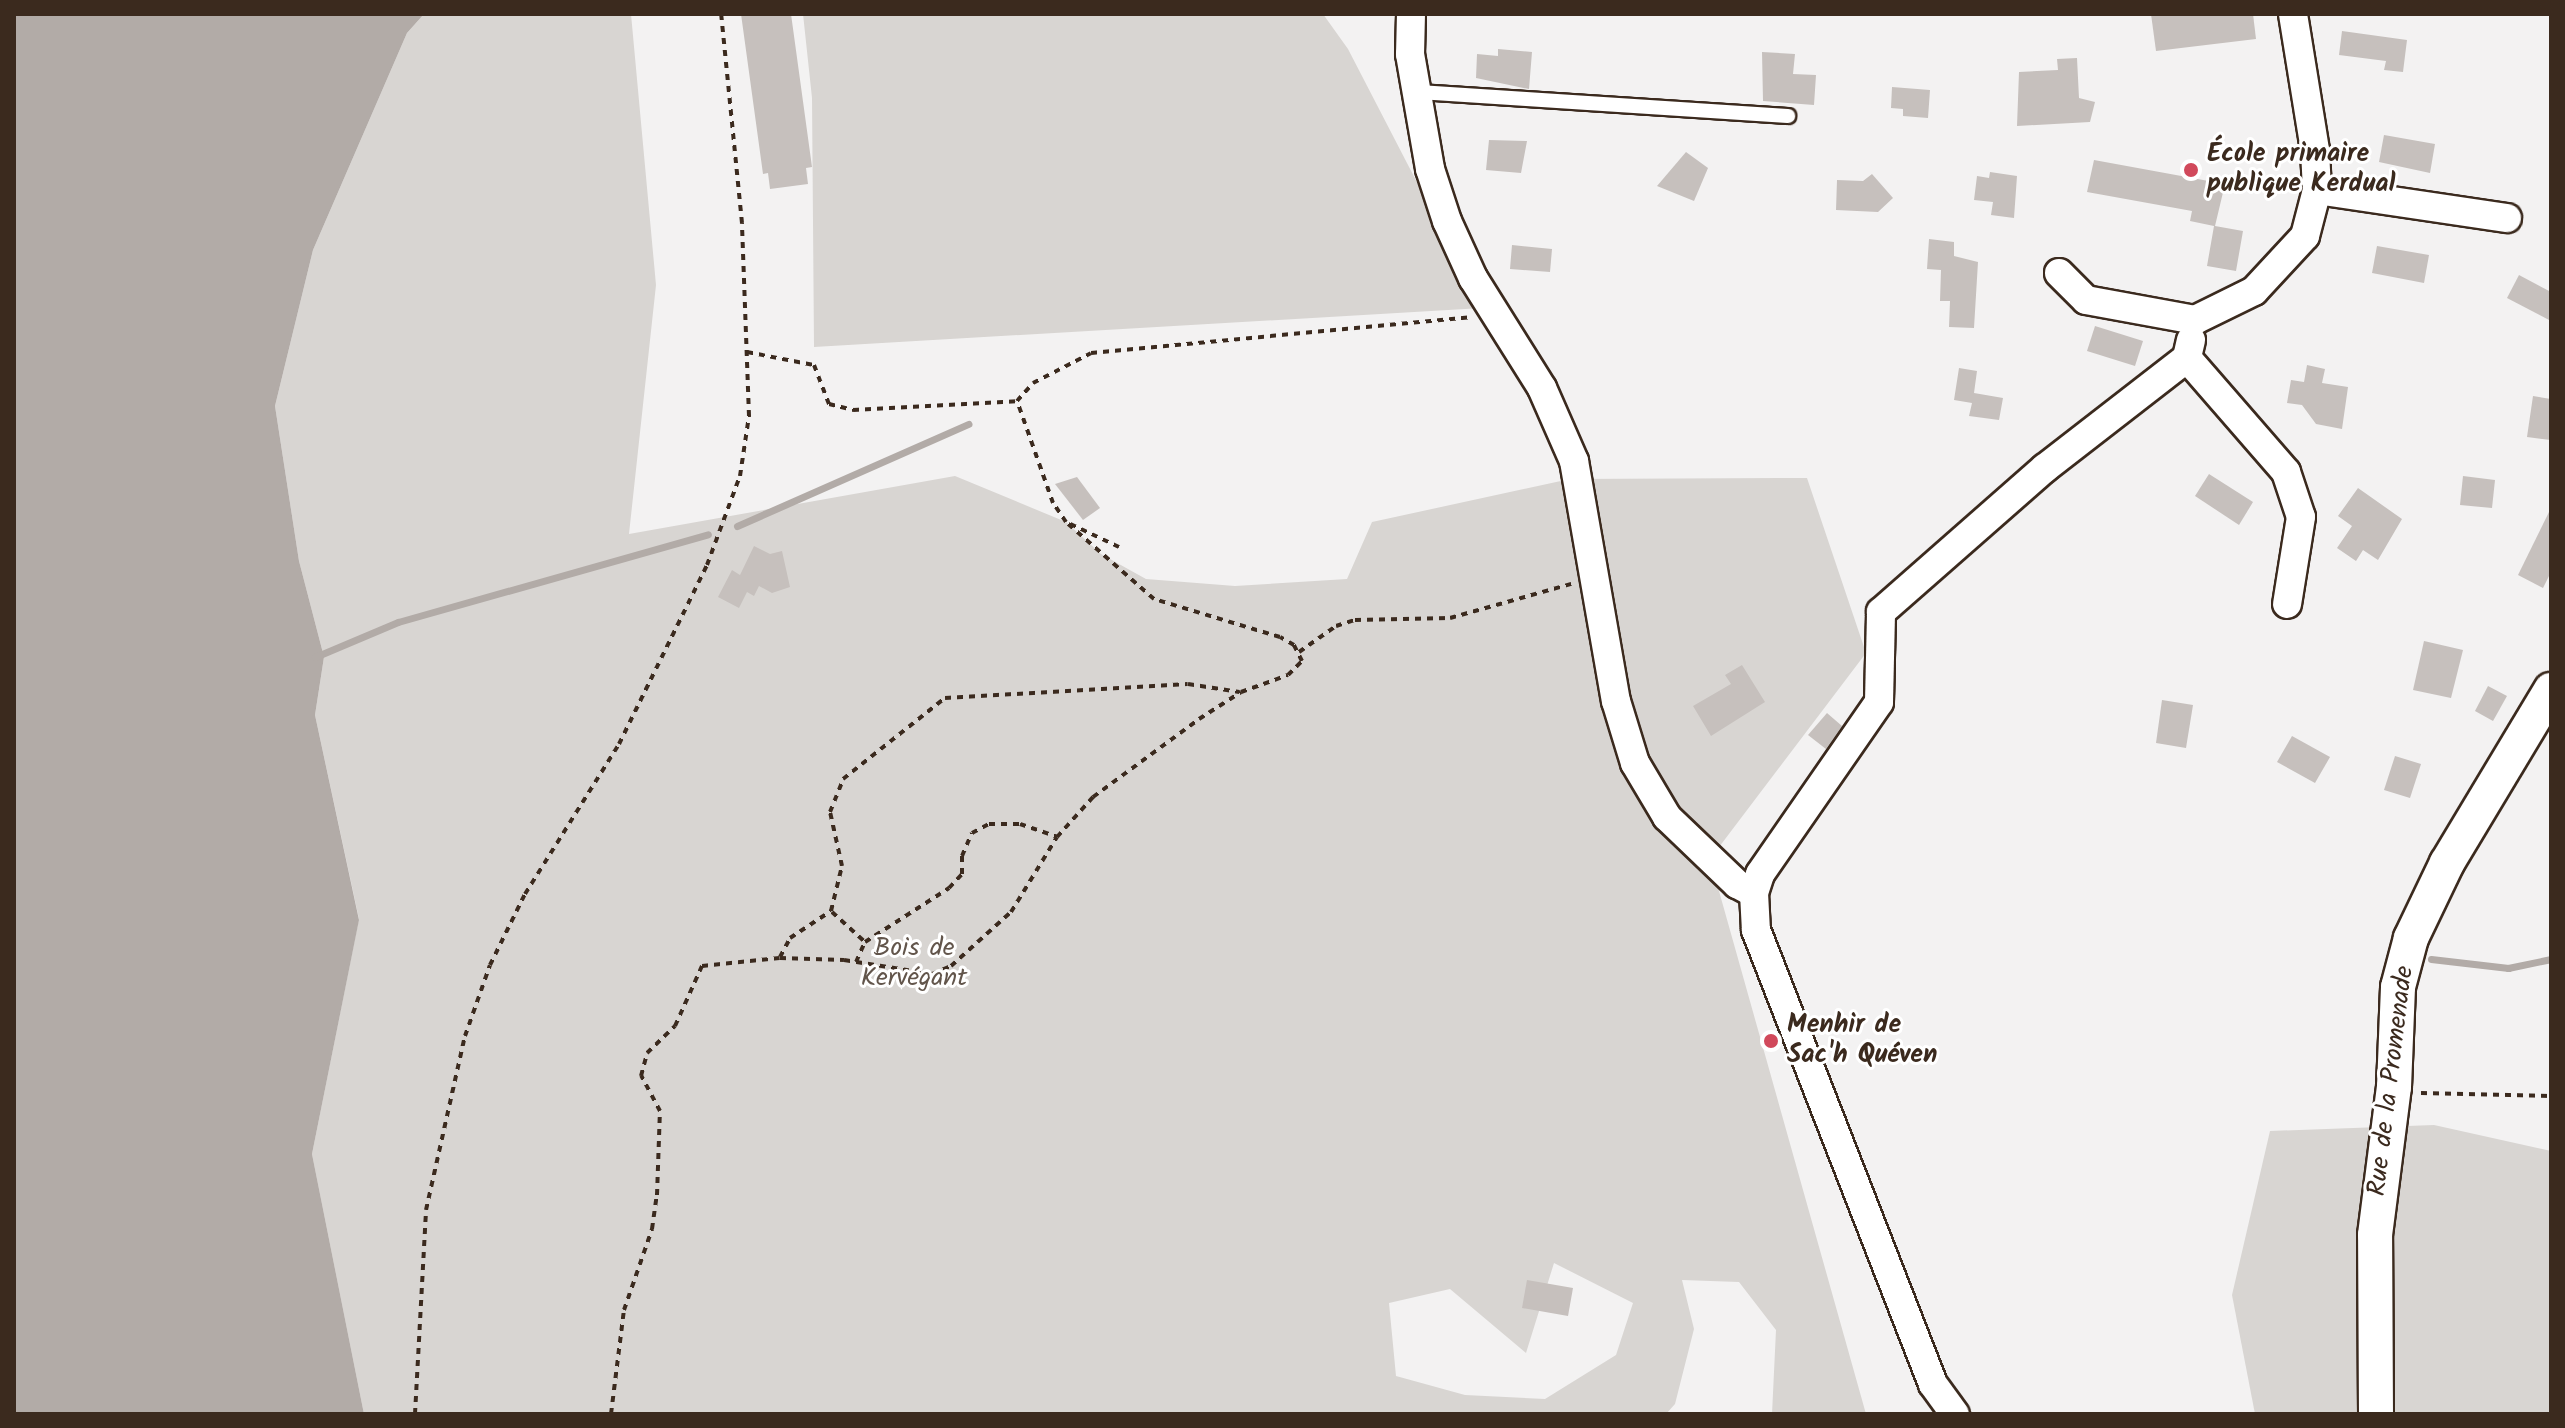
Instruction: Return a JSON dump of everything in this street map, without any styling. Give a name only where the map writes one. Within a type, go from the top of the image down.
[{"type":"street","points":[[1411,14],[1410,54],[1430,169],[1447,221],[1496,315],[1563,428],[1576,474],[1616,701],[1635,763],[1667,817],[1737,884],[1754,893]]},
{"type":"street","points":[[2059,273],[2086,300],[2195,320],[2254,291],[2305,236],[2317,190],[2293,14]]},
{"type":"street","points":[[2317,190],[2507,218]]},
{"type":"street","points":[[1949,1412],[1933,1384],[1756,930],[1754,893],[1760,874],[1879,702],[1881,612],[2045,468],[2187,358],[2195,320]]},
{"type":"street","points":[[2187,358],[2286,472],[2301,517],[2287,604]]},
{"type":"street","name":"Rue de la Promenade","points":[[2376,1414],[2375,1235],[2394,1092],[2398,987],[2411,938],[2447,863],[2551,690]]},
{"type":"lane","points":[[1418,92],[1788,116]]},
{"type":"path","points":[[415,1414],[426,1210],[465,1036],[490,965],[525,894],[619,744],[726,520],[740,476],[749,416],[742,223],[721,14]]},
{"type":"path","points":[[747,352],[814,365],[829,404],[853,410],[1017,401],[1033,383],[1091,353],[1496,315]]},
{"type":"path","points":[[611,1414],[624,1310],[652,1229],[657,1195],[660,1111],[641,1076],[647,1053],[675,1026],[702,966],[780,958],[856,962],[932,974],[951,966],[1011,912],[1057,837],[1107,786],[1241,692],[1296,670],[1302,661],[1299,652],[1280,637],[1154,599],[1066,522],[1053,503],[1017,401]]},
{"type":"path","points":[[1066,522],[1119,547]]},
{"type":"path","points":[[1299,652],[1336,626],[1355,620],[1450,618],[1593,578]]},
{"type":"path","points":[[780,958],[790,938],[831,911],[842,866],[830,812],[834,793],[862,761],[945,698],[1188,684],[1241,692]]},
{"type":"path","points":[[856,962],[865,942],[949,888],[962,874],[962,856],[972,833],[989,824],[1020,824],[1057,837]]},
{"type":"path","points":[[831,911],[865,942]]},
{"type":"path","points":[[2394,1092],[2551,1096]]},
{"type":"green space","name":"Bois de Kervégant","points":[[424,14],[631,14],[656,285],[629,534],[955,476],[1066,522],[1101,554],[1146,579],[1235,586],[1347,579],[1372,522],[1570,479],[1807,478],[1866,653],[1710,859],[1866,1414],[1772,1414],[1776,1330],[1739,1282],[1682,1280],[1694,1329],[1675,1404],[1666,1414],[364,1414],[312,1154],[359,919],[315,715],[324,657],[299,561],[275,406],[313,250],[407,33]],"holes":[[[1554,1263],[1633,1303],[1616,1355],[1545,1399],[1465,1395],[1396,1376],[1389,1303],[1450,1289],[1526,1353]]]},
{"type":"green space","points":[[803,14],[1323,14],[1348,49],[1482,308],[814,347],[812,98]]},
{"type":"green space","points":[[2434,1125],[2551,1151],[2551,1414],[2255,1414],[2232,1295],[2270,1131]]},
{"type":"shaded area","points":[[14,14],[424,14],[407,33],[313,250],[275,406],[299,561],[324,657],[315,715],[359,920],[312,1154],[364,1414],[14,1414]]},
{"type":"building","points":[[741,14],[791,14],[812,167],[806,168],[808,184],[770,189],[768,173],[763,174]]},
{"type":"building","points":[[2151,14],[2253,14],[2256,39],[2156,51]]},
{"type":"building","points":[[2342,31],[2407,40],[2403,72],[2384,70],[2386,61],[2339,55]]},
{"type":"building","points":[[1498,49],[1532,52],[1529,89],[1476,78],[1477,54],[1498,56]]},
{"type":"building","points":[[1762,52],[1795,54],[1793,74],[1816,75],[1814,105],[1763,101]]},
{"type":"building","points":[[2077,58],[2079,98],[2095,102],[2090,122],[2017,126],[2019,72],[2058,70],[2057,59]]},
{"type":"building","points":[[1892,87],[1930,90],[1928,118],[1903,116],[1903,109],[1891,108]]},
{"type":"building","points":[[2384,135],[2435,144],[2430,173],[2379,162]]},
{"type":"building","points":[[1489,140],[1527,141],[1521,173],[1486,170]]},
{"type":"building","points":[[1686,152],[1708,168],[1694,201],[1657,186]]},
{"type":"building","points":[[2094,160],[2225,184],[2215,226],[2243,231],[2236,271],[2207,266],[2214,226],[2190,221],[2192,211],[2087,192]]},
{"type":"building","points":[[1990,172],[2017,176],[2014,218],[1991,215],[1993,202],[1974,200],[1977,176],[1989,178]]},
{"type":"building","points":[[1872,174],[1893,198],[1878,212],[1836,210],[1837,180],[1863,181]]},
{"type":"building","points":[[1929,239],[1954,242],[1954,256],[1978,262],[1974,328],[1949,327],[1950,301],[1940,301],[1941,270],[1927,269]]},
{"type":"building","points":[[1512,245],[1552,249],[1550,272],[1510,269]]},
{"type":"building","points":[[2377,246],[2429,255],[2424,283],[2372,273]]},
{"type":"building","points":[[2519,275],[2551,292],[2551,321],[2507,298]]},
{"type":"building","points":[[2095,326],[2143,341],[2135,366],[2087,351]]},
{"type":"building","points":[[2307,365],[2325,369],[2322,383],[2348,387],[2342,429],[2316,424],[2302,405],[2287,403],[2291,380],[2304,382]]},
{"type":"building","points":[[1959,368],[1977,371],[1974,393],[2003,398],[1999,420],[1969,416],[1972,403],[1954,400]]},
{"type":"building","points":[[2533,396],[2551,399],[2551,440],[2527,437]]},
{"type":"building","points":[[2209,474],[2253,502],[2239,525],[2195,496]]},
{"type":"building","points":[[2463,476],[2495,480],[2492,508],[2460,505]]},
{"type":"building","points":[[1077,477],[1100,508],[1083,520],[1055,484]]},
{"type":"building","points":[[2358,488],[2402,519],[2378,560],[2363,550],[2356,561],[2337,548],[2352,526],[2338,516]]},
{"type":"building","points":[[2551,508],[2551,572],[2543,588],[2518,575]]},
{"type":"building","points":[[754,546],[770,554],[782,551],[790,587],[772,593],[759,586],[754,596],[747,592],[739,608],[718,597],[732,570],[740,575]]},
{"type":"building","points":[[2424,641],[2463,650],[2451,698],[2413,690]]},
{"type":"building","points":[[1742,665],[1765,702],[1711,736],[1693,706],[1731,684],[1725,675]]},
{"type":"building","points":[[2488,686],[2507,696],[2493,721],[2475,711]]},
{"type":"building","points":[[2162,700],[2193,705],[2186,748],[2156,743]]},
{"type":"building","points":[[1827,713],[1842,726],[1826,749],[1808,735]]},
{"type":"building","points":[[2292,736],[2330,757],[2315,783],[2277,762]]},
{"type":"building","points":[[2395,756],[2421,764],[2410,798],[2384,790]]},
{"type":"building","points":[[1527,1280],[1573,1288],[1568,1316],[1522,1308]]},
{"type":"waterway","points":[[737,526],[968,424]]},
{"type":"waterway","points":[[315,657],[398,622],[708,534]]},
{"type":"waterway","points":[[2431,959],[2508,968],[2551,959]]},
{"type":"place","name":"École primaire publique Kerdual","points":[[2191,170]]},
{"type":"place","name":"Menhir de Sac'h Quéven","points":[[1771,1041]]}]
